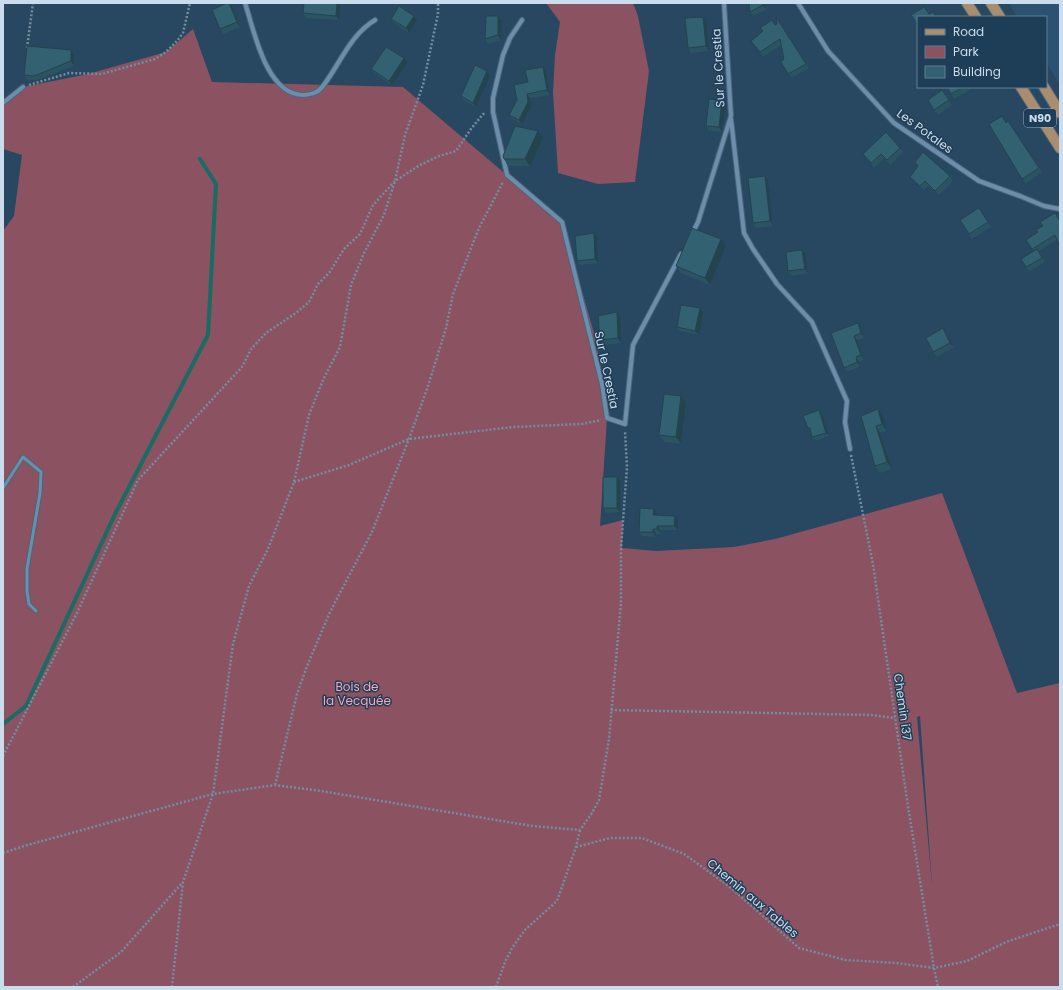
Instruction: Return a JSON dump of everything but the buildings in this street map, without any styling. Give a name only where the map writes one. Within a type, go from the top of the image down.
[{"type":"main road","points":[[967,3],[975,16]]},
{"type":"main road","points":[[991,3],[999,16]]},
{"type":"main road","name":"N90","points":[[1022,88],[1060,148]]},
{"type":"main road","name":"N90","points":[[1045,88],[1060,112]]},
{"type":"street","points":[[245,3],[267,67],[275,79],[289,91],[301,95],[314,94],[322,88],[353,39],[365,26],[375,20]]},
{"type":"street","name":"Sur le Crestia","points":[[691,236],[698,222],[731,116],[724,3]]},
{"type":"street","name":"Les Potales","points":[[798,3],[828,51],[894,123],[979,181],[1044,206],[1060,209]]},
{"type":"street","points":[[507,175],[493,112],[493,98],[503,55],[510,38],[522,20]]},
{"type":"street","points":[[3,103],[23,87]]},
{"type":"street","points":[[731,116],[744,233],[777,284],[812,322],[846,401],[845,422],[850,449]]},
{"type":"street","name":"Sur le Crestia","points":[[507,175],[562,222],[602,384],[607,418],[625,424],[633,345],[684,250]]},
{"type":"lane","points":[[3,488],[23,458],[41,472],[40,493],[27,569],[27,591],[29,604],[36,611]]},
{"type":"path","points":[[27,50],[33,3]]},
{"type":"path","points":[[23,87],[70,73],[102,74],[155,59],[166,52],[183,33],[190,3]]},
{"type":"path","points":[[172,987],[183,882],[213,794],[233,644],[249,586],[268,549],[294,482],[309,415],[323,380],[340,348],[352,285],[364,253],[384,215],[405,136],[423,84],[438,14],[438,3]]},
{"type":"path","points":[[3,756],[76,615],[138,480],[242,367],[251,349],[266,333],[309,302],[318,284],[329,273],[344,249],[360,234],[373,205],[394,181],[420,165],[439,156],[456,151],[483,114],[493,112]]},
{"type":"path","points":[[275,785],[297,694],[307,666],[330,612],[372,532],[409,439],[428,386],[446,328],[453,294],[479,228],[507,175]]},
{"type":"path","points":[[294,482],[349,465],[409,439],[513,427],[582,424],[607,418]]},
{"type":"path","points":[[496,987],[512,948],[525,930],[557,901],[576,847],[580,830],[599,800],[609,738],[621,602],[621,561],[627,467],[625,424]]},
{"type":"path","name":"Chemin i37","points":[[850,449],[873,564],[938,987]]},
{"type":"path","points":[[611,710],[872,715],[896,718]]},
{"type":"path","points":[[3,853],[213,794],[275,785],[322,791],[532,826],[580,830]]},
{"type":"path","name":"Chemin aux Tables","points":[[576,847],[610,838],[642,838],[684,854],[730,887],[799,948],[846,960],[896,963],[934,968],[967,961],[1006,942],[1060,924]]},
{"type":"path","points":[[73,987],[121,952],[183,882]]},
{"type":"shaded area","points":[[1009,3],[1060,3],[1060,85],[1047,64],[1047,16],[1016,16]]},
{"type":"green space","points":[[546,3],[633,3],[638,16],[649,71],[635,182],[598,184],[558,173],[553,92],[555,55],[560,22]]},
{"type":"green space","name":"Bois de la Vecquée","points":[[193,29],[212,82],[403,87],[562,222],[596,340],[607,418],[600,526],[623,520],[622,548],[656,551],[734,547],[775,539],[942,493],[1017,693],[1060,683],[1060,987],[3,987],[3,231],[14,216],[22,155],[3,149],[3,103],[23,87],[88,74],[166,52]],"holes":[[[920,716],[932,885],[917,717]]]},
{"type":"waterway","points":[[3,724],[26,706],[115,514],[208,335],[216,184],[200,159]]}]
